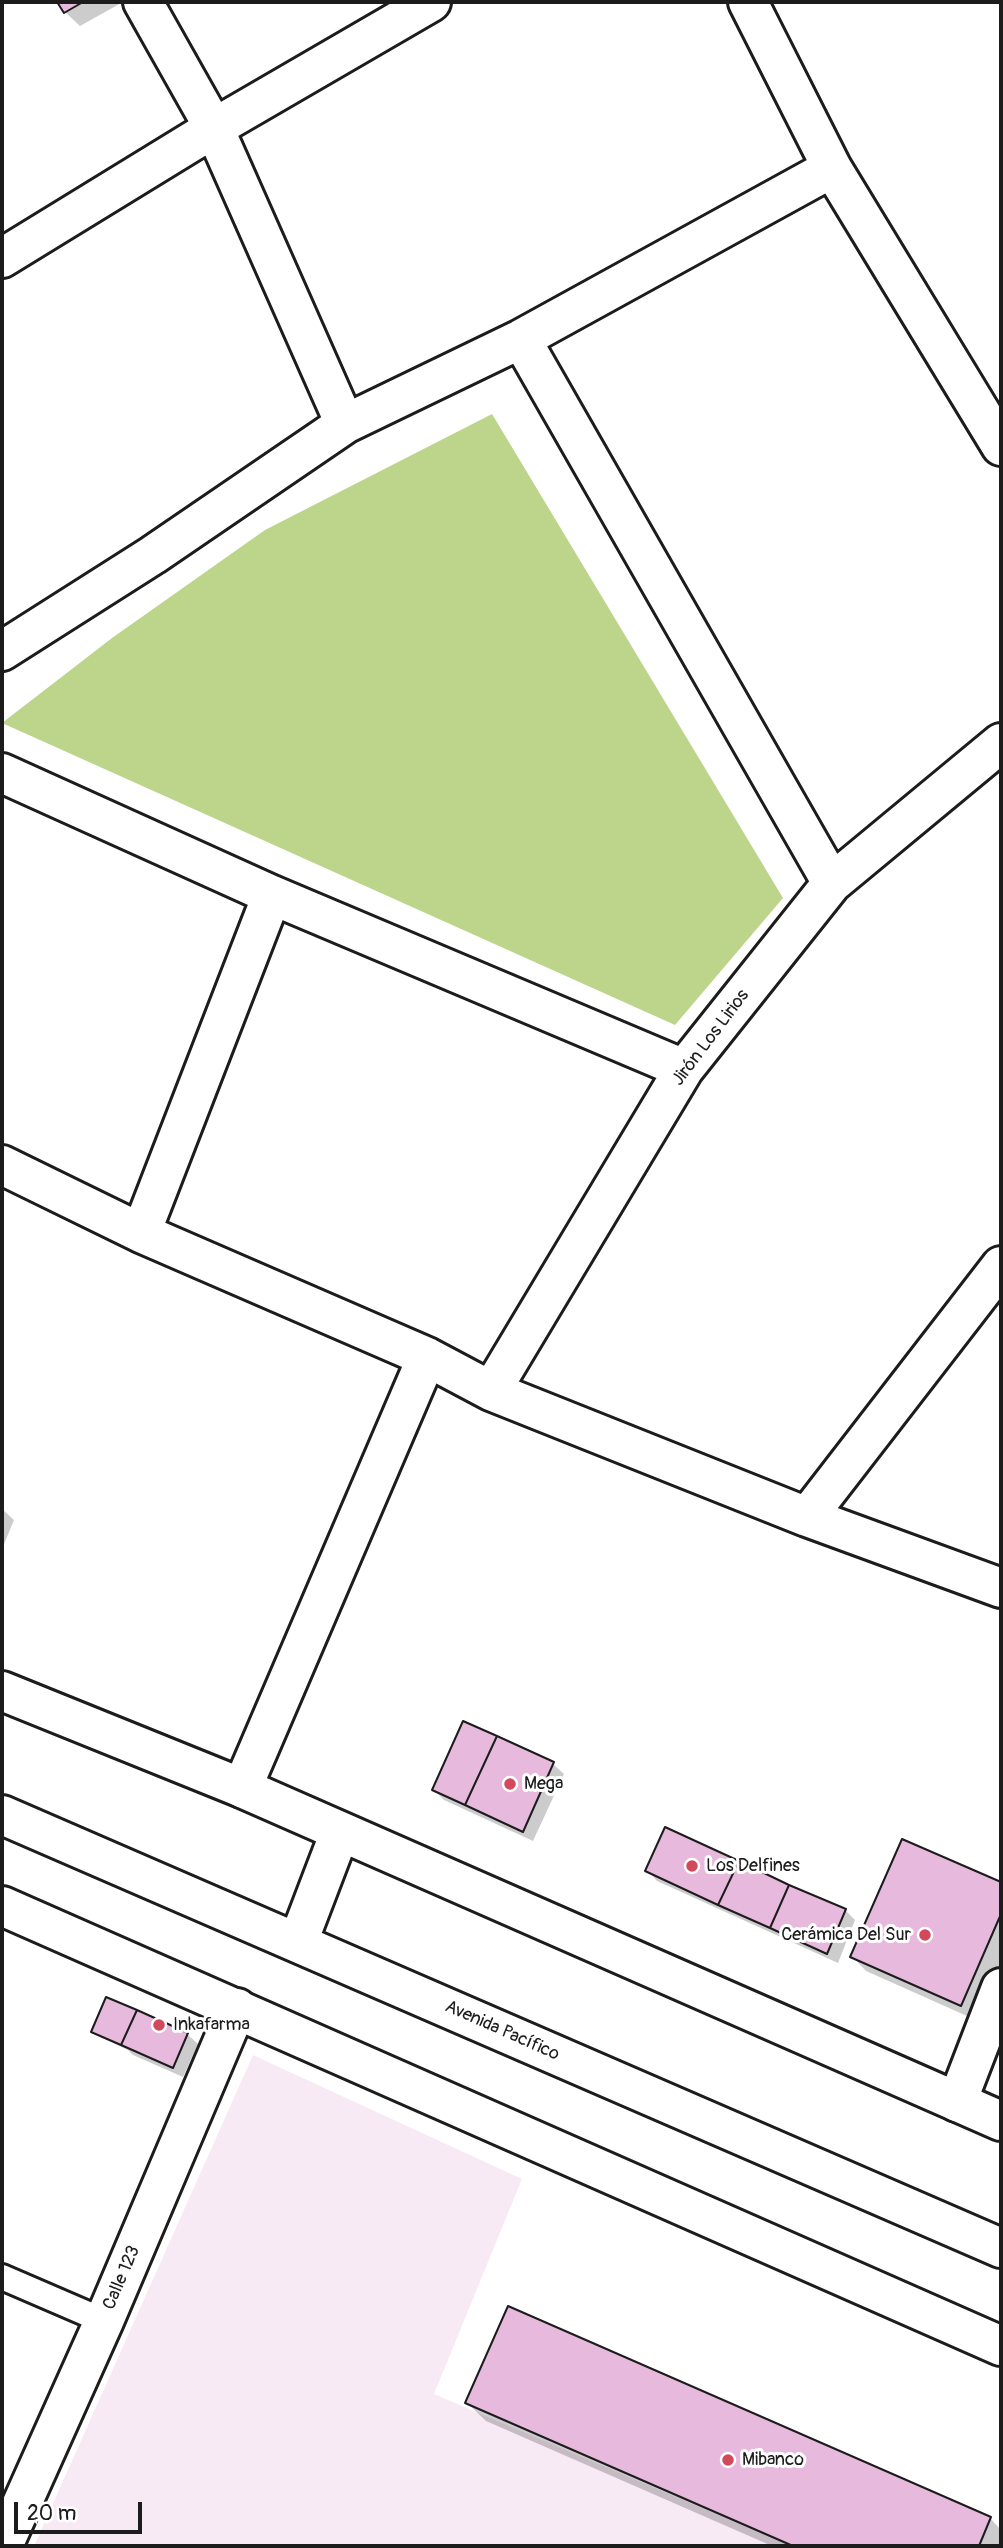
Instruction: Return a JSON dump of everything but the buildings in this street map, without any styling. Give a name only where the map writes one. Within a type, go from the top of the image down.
[{"type":"street","points":[[143,2],[214,128],[345,424]]},
{"type":"street","points":[[2,258],[214,128],[431,2]]},
{"type":"street","points":[[748,2],[832,168],[1001,446]]},
{"type":"street","points":[[2,651],[153,555],[345,424],[521,339],[832,168]]},
{"type":"street","points":[[521,339],[832,883]]},
{"type":"street","name":"Jirón Los Lirios","points":[[491,1391],[684,1069],[832,883],[1001,743]]},
{"type":"street","points":[[2,773],[272,895],[684,1069]]},
{"type":"street","points":[[141,1233],[272,895]]},
{"type":"street","points":[[2,1165],[141,1233],[427,1357],[491,1391],[807,1517],[1001,1588]]},
{"type":"street","points":[[807,1517],[1001,1266]]},
{"type":"street","points":[[242,1788],[427,1357]]},
{"type":"street","points":[[2,1691],[242,1788],[1001,2121]]},
{"type":"street","name":"Avenida Pacífico","points":[[2,1815],[1001,2248]]},
{"type":"street","points":[[298,1942],[340,1832]]},
{"type":"street","points":[[2,1906],[1001,2346]]},
{"type":"street","points":[[957,2102],[1001,1988]]},
{"type":"street","name":"Calle 123","points":[[3,2546],[104,2321],[237,2008]]},
{"type":"lane","points":[[2,2277],[104,2321]]},
{"type":"shaded area","points":[[253,2055],[522,2179],[434,2394],[791,2546],[34,2546]]},
{"type":"green space","points":[[492,414],[783,898],[675,1025],[2,723],[112,638],[265,530]]},
{"type":"place","name":"Mega","points":[[510,1784]]},
{"type":"place","name":"Los Delfines","points":[[692,1866]]},
{"type":"place","name":"Cerámica Del Sur","points":[[925,1935]]},
{"type":"place","name":"Inkafarma","points":[[159,2025]]},
{"type":"place","name":"Mibanco","points":[[728,2460]]}]
